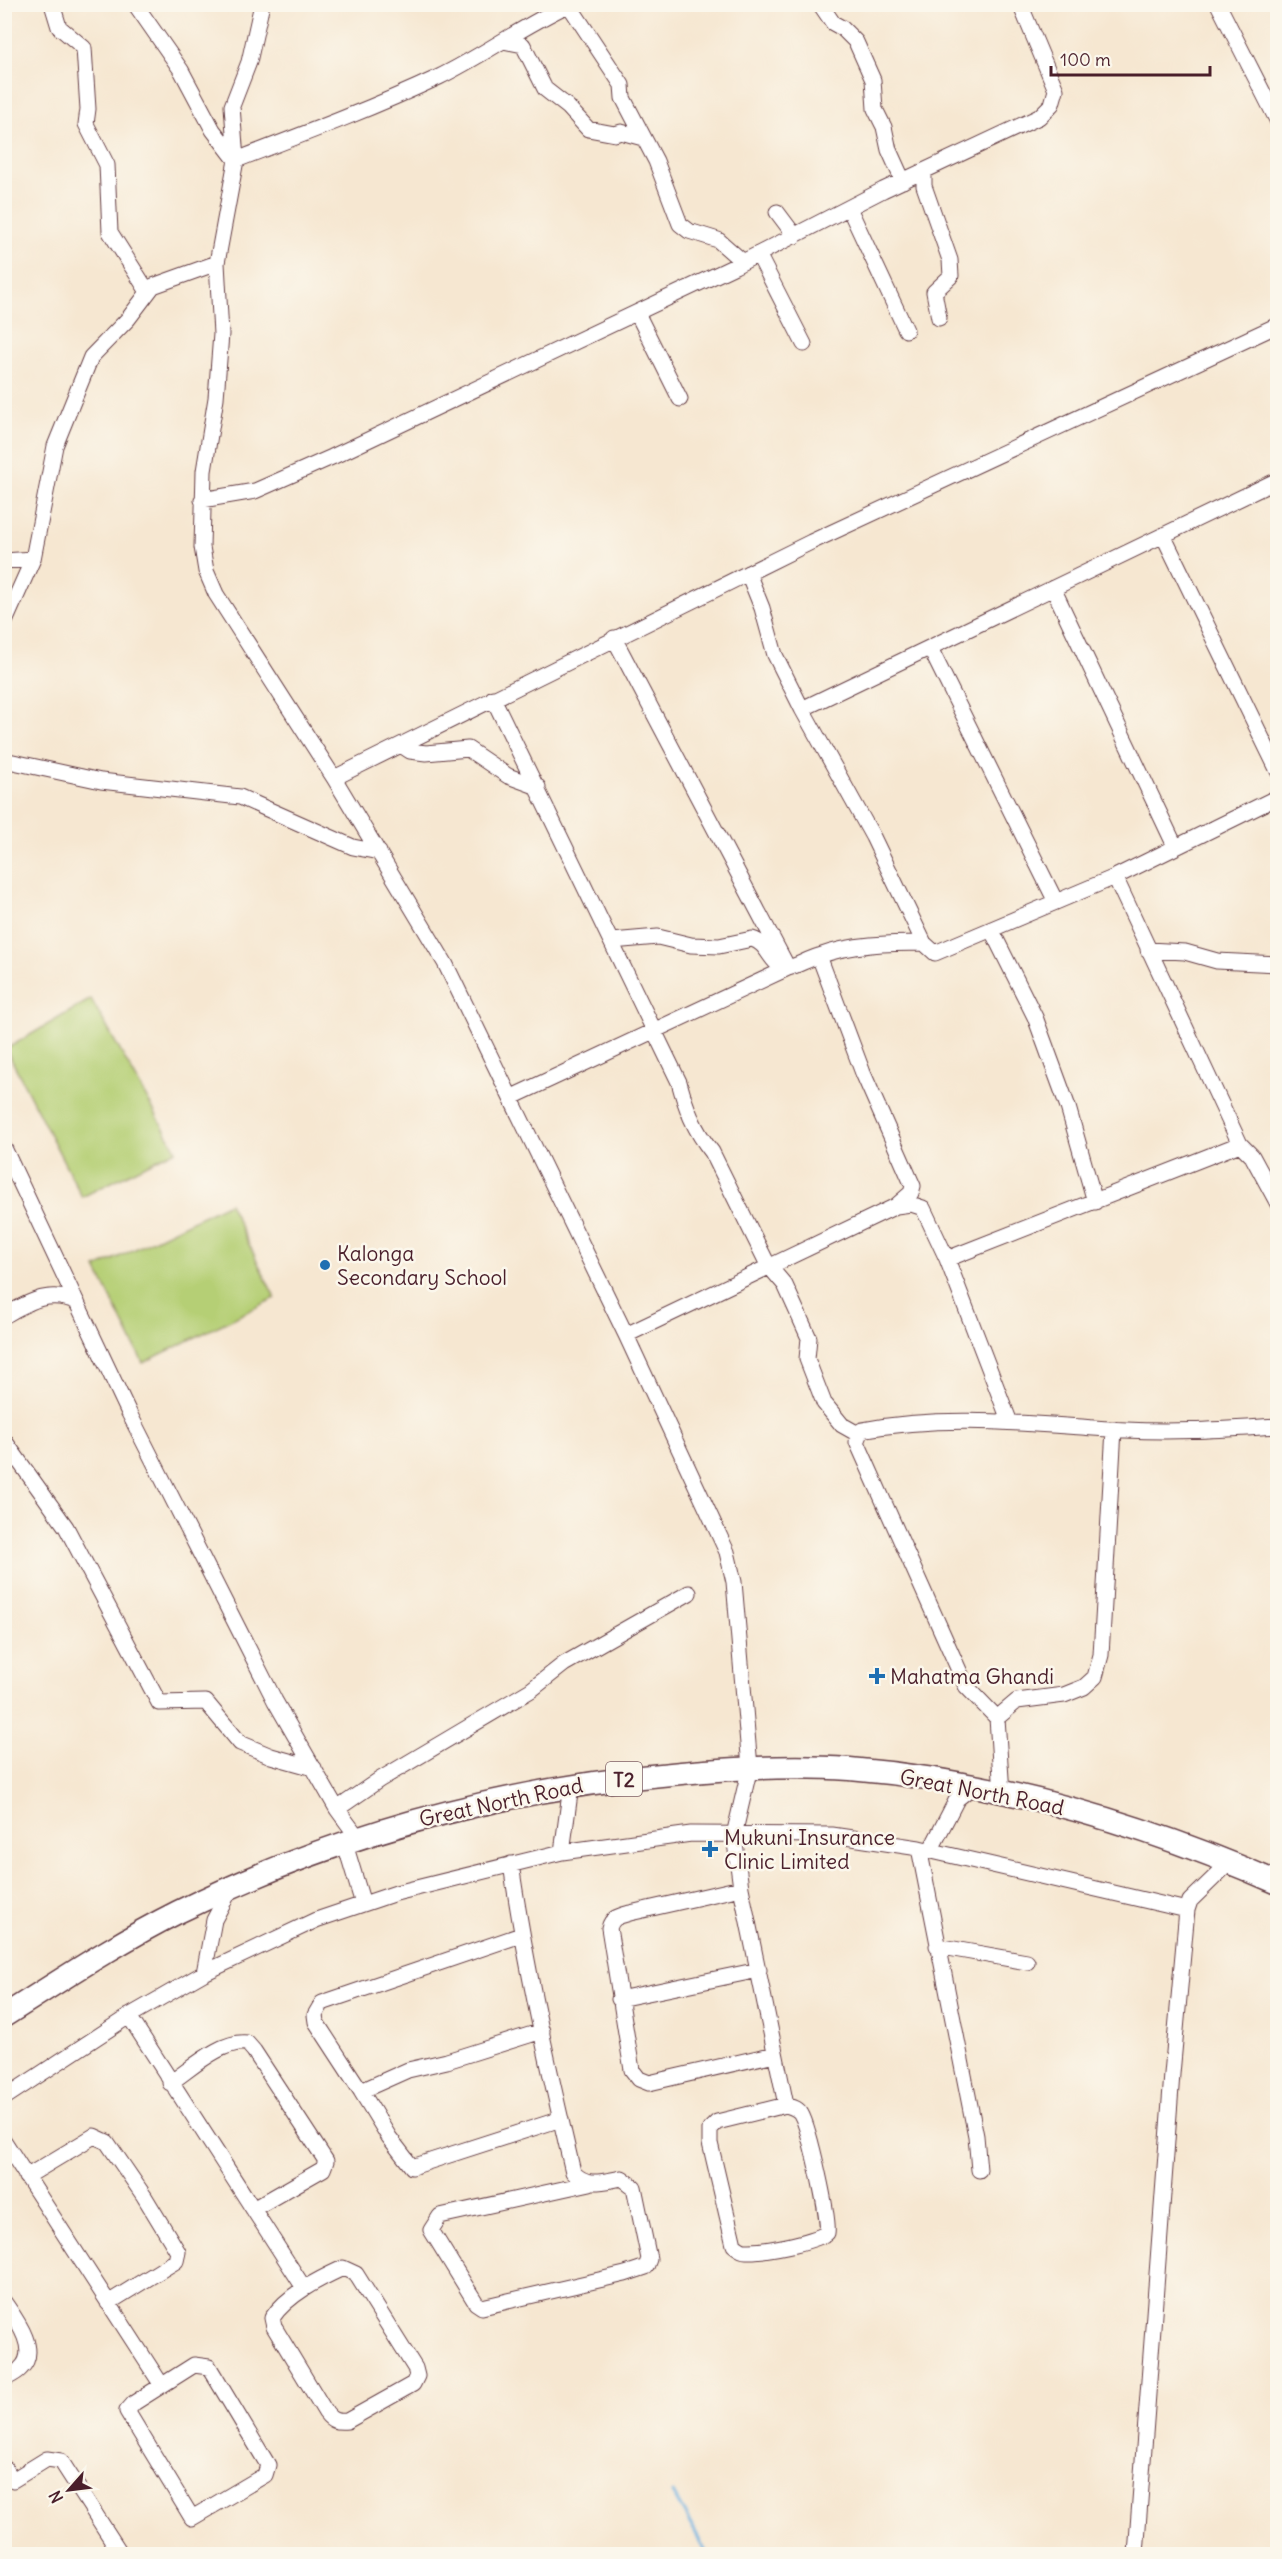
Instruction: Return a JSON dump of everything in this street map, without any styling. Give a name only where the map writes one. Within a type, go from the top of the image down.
[{"type":"highway","name":"Great North Road","points":[[4,2016],[128,1939],[286,1863],[483,1802],[571,1786],[750,1767],[850,1769],[1002,1793],[1104,1817],[1159,1834],[1278,1883]]},
{"type":"street","points":[[52,4],[60,27],[84,48],[88,109],[86,124],[107,165],[110,232],[148,292]]},
{"type":"street","points":[[135,4],[181,70],[213,130],[237,160]]},
{"type":"street","points":[[262,4],[249,62],[232,106],[231,126],[237,160],[217,263],[221,334],[216,398],[204,471],[202,500],[202,547],[206,571],[216,594],[334,778],[445,963],[513,1097],[627,1335],[732,1568],[750,1767],[734,1835],[741,1888],[786,2105]]},
{"type":"street","points":[[820,4],[833,23],[842,28],[856,42],[873,80],[875,109],[885,127],[889,150],[903,181]]},
{"type":"street","points":[[202,500],[255,490],[278,482],[637,313],[903,181],[1039,117],[1052,104],[1056,90],[1020,4]]},
{"type":"street","points":[[1218,4],[1278,122]]},
{"type":"street","points":[[237,160],[338,121],[438,77],[538,19],[570,5],[622,86],[623,98],[680,224],[689,231],[717,240],[743,262]]},
{"type":"street","points":[[503,41],[523,45],[545,88],[568,107],[588,129],[601,129],[615,134],[621,132],[643,138]]},
{"type":"street","points":[[924,171],[924,186],[950,260],[951,276],[934,292],[939,318]]},
{"type":"street","points":[[849,208],[906,330]]},
{"type":"street","points":[[777,212],[795,236]]},
{"type":"street","points":[[758,254],[804,344]]},
{"type":"street","points":[[4,624],[33,560],[55,446],[91,357],[128,319],[153,286],[217,263]]},
{"type":"street","points":[[637,313],[680,399]]},
{"type":"street","points":[[334,778],[748,573],[1278,325]]},
{"type":"street","points":[[802,709],[1278,480]]},
{"type":"street","points":[[1163,535],[1278,771]]},
{"type":"street","points":[[4,561],[33,560]]},
{"type":"street","points":[[748,573],[762,608],[775,655],[802,709],[873,837],[924,943],[935,953],[992,931],[1115,877],[1278,796]]},
{"type":"street","points":[[1053,588],[1175,846]]},
{"type":"street","points":[[614,638],[788,968]]},
{"type":"street","points":[[930,648],[1056,902]]},
{"type":"street","points":[[493,698],[679,1082],[685,1105],[696,1129],[712,1152],[768,1265],[785,1285],[808,1338],[807,1359],[824,1402],[842,1425],[858,1434]]},
{"type":"street","points":[[401,745],[410,751],[426,753],[468,749],[508,776],[538,787]]},
{"type":"street","points":[[4,760],[101,781],[240,797],[353,847],[379,852]]},
{"type":"street","points":[[1115,877],[1240,1144],[1252,1156],[1278,1204]]},
{"type":"street","points":[[992,931],[1035,1017],[1068,1107],[1095,1202]]},
{"type":"street","points":[[612,941],[658,937],[691,945],[719,946],[752,939],[766,946],[776,963],[788,968]]},
{"type":"street","points":[[513,1097],[788,968],[819,956],[892,943],[924,943]]},
{"type":"street","points":[[1148,950],[1185,952],[1216,961],[1278,964]]},
{"type":"street","points":[[819,956],[863,1073],[947,1259],[1009,1420]]},
{"type":"street","points":[[947,1259],[1240,1144]]},
{"type":"street","points":[[4,1148],[129,1413],[270,1692],[337,1809],[352,1841],[363,1904]]},
{"type":"street","points":[[896,1206],[914,1189]]},
{"type":"street","points":[[627,1335],[768,1265],[896,1206],[911,1204],[923,1208]]},
{"type":"street","points":[[4,1316],[48,1296],[64,1296],[76,1302]]},
{"type":"street","points":[[1002,1793],[997,1718],[966,1686],[857,1442],[858,1434],[862,1430],[885,1425],[939,1421],[1009,1420],[1114,1429],[1208,1431],[1278,1426]]},
{"type":"street","points":[[997,1718],[1010,1704],[1017,1701],[1070,1693],[1084,1687],[1095,1677],[1101,1655],[1114,1429]]},
{"type":"street","points":[[4,1440],[66,1527],[159,1703],[206,1702],[240,1743],[271,1756],[314,1768]]},
{"type":"street","points":[[337,1809],[389,1774],[531,1690],[564,1665],[689,1593]]},
{"type":"street","points":[[562,1852],[571,1786]]},
{"type":"street","points":[[972,1787],[957,1799],[925,1850],[937,1946],[976,2136],[980,2170]]},
{"type":"street","points":[[4,2098],[129,2016],[204,1972],[316,1920],[363,1904],[562,1852],[692,1834],[832,1835],[925,1850],[1187,1910]]},
{"type":"street","points":[[1136,2554],[1172,2074],[1187,1910],[1190,1902],[1230,1862]]},
{"type":"street","points":[[511,1864],[521,1935],[573,2172],[580,2180],[590,2183],[622,2178],[634,2187],[649,2259],[646,2266],[482,2307],[476,2303],[431,2230],[440,2216],[590,2183]]},
{"type":"street","points":[[204,1972],[214,1920],[231,1888]]},
{"type":"street","points":[[741,1888],[614,1918],[609,1928],[619,1999],[633,2070],[639,2079],[649,2083],[775,2054]]},
{"type":"street","points":[[521,1935],[322,2003],[315,2015],[316,2022],[389,2137],[412,2167],[561,2120]]},
{"type":"street","points":[[937,1946],[1027,1962]]},
{"type":"street","points":[[619,1999],[759,1970]]},
{"type":"street","points":[[129,2016],[304,2288]]},
{"type":"street","points":[[361,2091],[408,2070],[447,2061],[542,2031]]},
{"type":"street","points":[[170,2083],[221,2050],[238,2042],[247,2043],[254,2051],[326,2161],[323,2169],[253,2209]]},
{"type":"street","points":[[786,2105],[795,2107],[802,2116],[819,2181],[828,2228],[826,2233],[792,2243],[747,2252],[740,2250],[734,2245],[710,2143],[710,2129],[717,2122],[786,2105]]},
{"type":"street","points":[[26,2177],[93,2136],[107,2142],[144,2196],[178,2252],[176,2261],[108,2303]]},
{"type":"street","points":[[4,2141],[161,2384]]},
{"type":"street","points":[[343,2268],[356,2274],[416,2368],[417,2376],[413,2384],[347,2421],[332,2420],[274,2327],[272,2318],[277,2310],[304,2288],[343,2268]]},
{"type":"street","points":[[4,2302],[21,2328],[27,2351],[22,2368],[4,2379]]},
{"type":"street","points":[[194,2365],[209,2367],[268,2465],[265,2475],[192,2518],[127,2411],[134,2403],[161,2384],[194,2365]]},
{"type":"street","points":[[7,2478],[47,2460],[61,2461],[121,2554]]},
{"type":"green space","points":[[91,999],[176,1150],[82,1197],[6,1049]]},
{"type":"green space","points":[[229,1203],[275,1298],[143,1363],[96,1268]]},
{"type":"waterway","points":[[673,2493],[707,2554]]},
{"type":"place","name":"Kalonga Secondary School","points":[[325,1265]]},
{"type":"place","name":"Mahatma Ghandi","points":[[877,1676]]},
{"type":"place","name":"Mukuni Insurance Clinic Limited","points":[[710,1849]]}]
